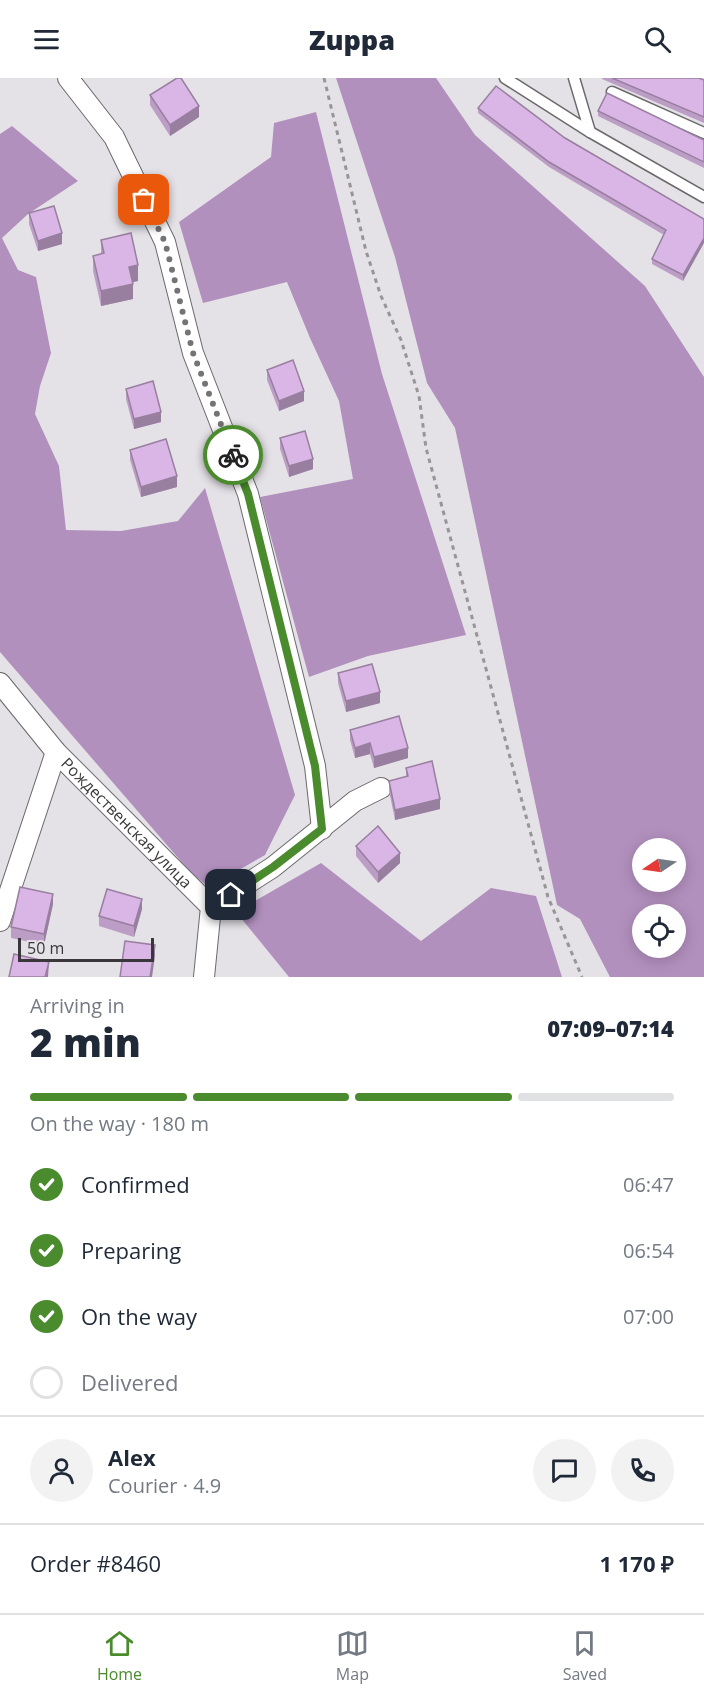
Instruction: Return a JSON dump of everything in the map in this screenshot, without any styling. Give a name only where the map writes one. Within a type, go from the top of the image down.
[{"type":"street","points":[[68,78],[114,137],[165,242],[193,353],[248,494],[315,766],[322,829]]},
{"type":"street","name":"Рождественская улица","points":[[0,683],[56,752],[210,907]]},
{"type":"street","points":[[0,921],[56,752]]},
{"type":"street","points":[[204,977],[210,907],[273,867],[355,801],[381,788]]},
{"type":"lane","points":[[505,78],[590,132],[704,197]]},
{"type":"lane","points":[[574,78],[590,132]]},
{"type":"lane","points":[[612,92],[704,133]]},
{"type":"path","points":[[324,78],[366,251],[419,396],[426,448],[548,897],[582,977]]},
{"type":"shaded area","points":[[336,78],[436,78],[475,135],[645,286],[704,377],[704,977],[610,977],[580,919],[557,905],[455,428],[427,383],[395,257]]},
{"type":"shaded area","points":[[316,112],[382,374],[466,635],[368,656],[309,677],[260,497],[353,479],[339,401],[287,282],[203,303],[179,222],[271,157],[274,123]]},
{"type":"shaded area","points":[[12,126],[78,181],[28,214],[2,238],[18,270],[36,277],[51,353],[40,386],[35,414],[59,466],[66,530],[121,531],[178,521],[205,488],[295,795],[265,855],[209,887],[192,874],[0,652],[0,134]]},
{"type":"shaded area","points":[[321,863],[421,941],[491,888],[536,896],[562,977],[289,977],[236,912]]},
{"type":"building","points":[[177,78],[181,78],[199,106],[170,125],[150,95]]},
{"type":"building","points":[[612,78],[699,78],[704,80],[704,117]]},
{"type":"building","points":[[496,86],[565,138],[704,219],[704,238],[683,275],[652,259],[666,230],[549,162],[478,108]]},
{"type":"building","points":[[607,93],[704,140],[704,162],[598,111]]},
{"type":"building","points":[[54,206],[62,233],[38,241],[29,213]]},
{"type":"building","points":[[131,233],[138,265],[129,267],[133,284],[101,291],[93,256],[104,253],[101,240]]},
{"type":"building","points":[[293,360],[304,391],[279,401],[267,370]]},
{"type":"building","points":[[153,381],[161,412],[134,419],[126,389]]},
{"type":"building","points":[[305,431],[313,459],[289,466],[280,438]]},
{"type":"building","points":[[166,439],[177,476],[141,487],[130,450]]},
{"type":"building","points":[[372,664],[380,692],[346,701],[338,673]]},
{"type":"building","points":[[399,716],[408,748],[374,757],[370,743],[355,748],[350,730]]},
{"type":"building","points":[[432,761],[440,799],[395,810],[389,781],[408,776],[406,768]]},
{"type":"building","points":[[378,826],[400,853],[378,872],[356,846]]},
{"type":"building","points":[[20,887],[53,894],[44,934],[11,927]]},
{"type":"building","points":[[107,889],[142,899],[134,926],[99,916]]},
{"type":"building","points":[[125,941],[155,945],[150,977],[120,977]]},
{"type":"building","points":[[14,954],[49,962],[45,977],[9,977]]},
{"type":"way so far","points":[[144,200],[165,242],[193,353],[233,455]]},
{"type":"route","points":[[231,895],[273,867],[322,829],[315,766],[248,494],[233,455]]}]
